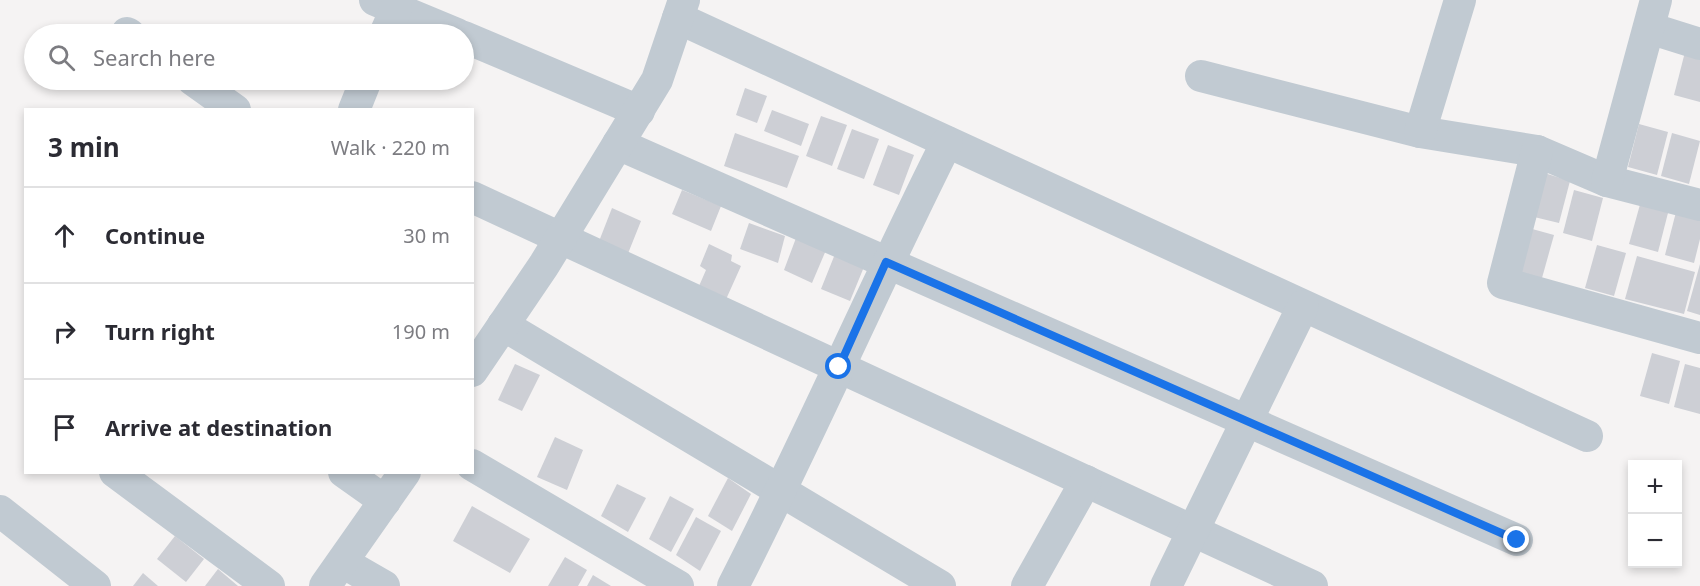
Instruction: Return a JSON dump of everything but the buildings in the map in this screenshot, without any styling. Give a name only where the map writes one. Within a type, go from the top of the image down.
[{"type":"street","points":[[1420,132],[1460,0]]},
{"type":"street","points":[[475,364],[561,238],[657,81],[681,9],[947,142],[1587,436]]},
{"type":"street","points":[[386,14],[422,24]]},
{"type":"street","points":[[1607,181],[1653,14],[1700,44]]},
{"type":"street","points":[[474,41],[639,111]]},
{"type":"street","points":[[1201,76],[1420,132],[1537,151],[1607,181],[1700,205]]},
{"type":"street","points":[[206,90],[229,108]]},
{"type":"street","points":[[355,108],[362,90]]},
{"type":"street","points":[[733,586],[782,491],[886,262],[947,142]]},
{"type":"street","points":[[618,144],[1517,540]]},
{"type":"street","points":[[1537,151],[1503,283],[1700,338]]},
{"type":"street","points":[[474,198],[1312,586]]},
{"type":"street","points":[[1166,586],[1303,306]]},
{"type":"street","points":[[503,325],[940,586]]},
{"type":"street","points":[[474,466],[678,586]]},
{"type":"street","points":[[119,474],[270,586]]},
{"type":"street","points":[[347,474],[385,501]]},
{"type":"street","points":[[384,586],[334,574],[404,474]]},
{"type":"street","points":[[1027,586],[1086,481]]},
{"type":"street","points":[[0,511],[95,586]]},
{"type":"route","points":[[839,367],[886,262],[1517,540]]}]
